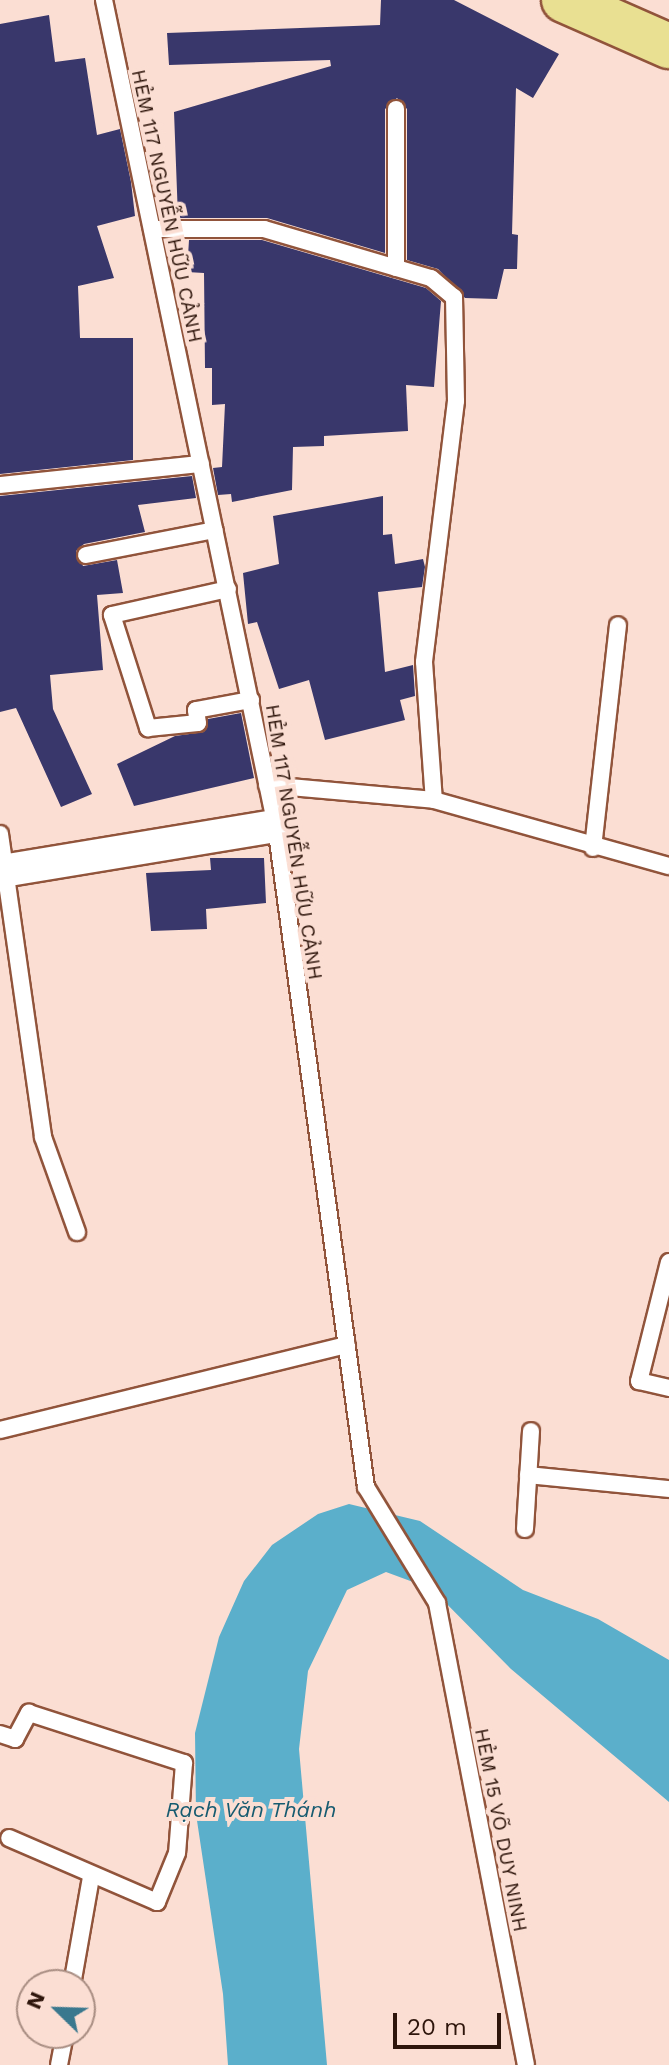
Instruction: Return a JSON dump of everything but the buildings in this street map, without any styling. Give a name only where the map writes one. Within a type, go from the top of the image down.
[{"type":"main road","points":[[564,0],[669,46]]},
{"type":"street","points":[[4,870],[276,826]]},
{"type":"lane","name":"HẺM 117 NGUYỄN HỮU CẢNH","points":[[104,0],[276,826],[366,1487],[437,1603]]},
{"type":"lane","points":[[396,109],[396,268]]},
{"type":"lane","points":[[152,229],[264,229],[446,285],[454,297],[456,401],[424,662],[434,800]]},
{"type":"lane","points":[[0,485],[201,464]]},
{"type":"lane","points":[[86,555],[215,530]]},
{"type":"lane","points":[[228,589],[112,615],[148,728],[198,723],[196,710],[251,700]]},
{"type":"lane","points":[[593,848],[618,625]]},
{"type":"lane","points":[[267,785],[434,800],[593,848],[669,866]]},
{"type":"lane","points":[[0,834],[28,1059],[43,1137],[77,1232]]},
{"type":"lane","points":[[669,1262],[639,1381],[669,1388]]},
{"type":"lane","points":[[0,1430],[347,1345]]},
{"type":"lane","points":[[525,1529],[531,1431]]},
{"type":"lane","points":[[528,1475],[669,1489]]},
{"type":"lane","name":"HẺM 15 VÕ DUY NINH","points":[[437,1603],[526,2065]]},
{"type":"lane","points":[[0,1734],[15,1739],[29,1713],[184,1763],[177,1853],[157,1902],[91,1877],[9,1838]]},
{"type":"lane","points":[[75,1969],[91,1877]]},
{"type":"water","name":"Rạch Văn Thánh","points":[[349,1504],[420,1521],[523,1590],[598,1619],[669,1660],[669,1802],[511,1669],[432,1589],[386,1572],[347,1590],[308,1671],[299,1749],[327,2065],[228,2065],[223,1994],[196,1814],[195,1733],[219,1637],[244,1581],[272,1545],[318,1514]]}]
